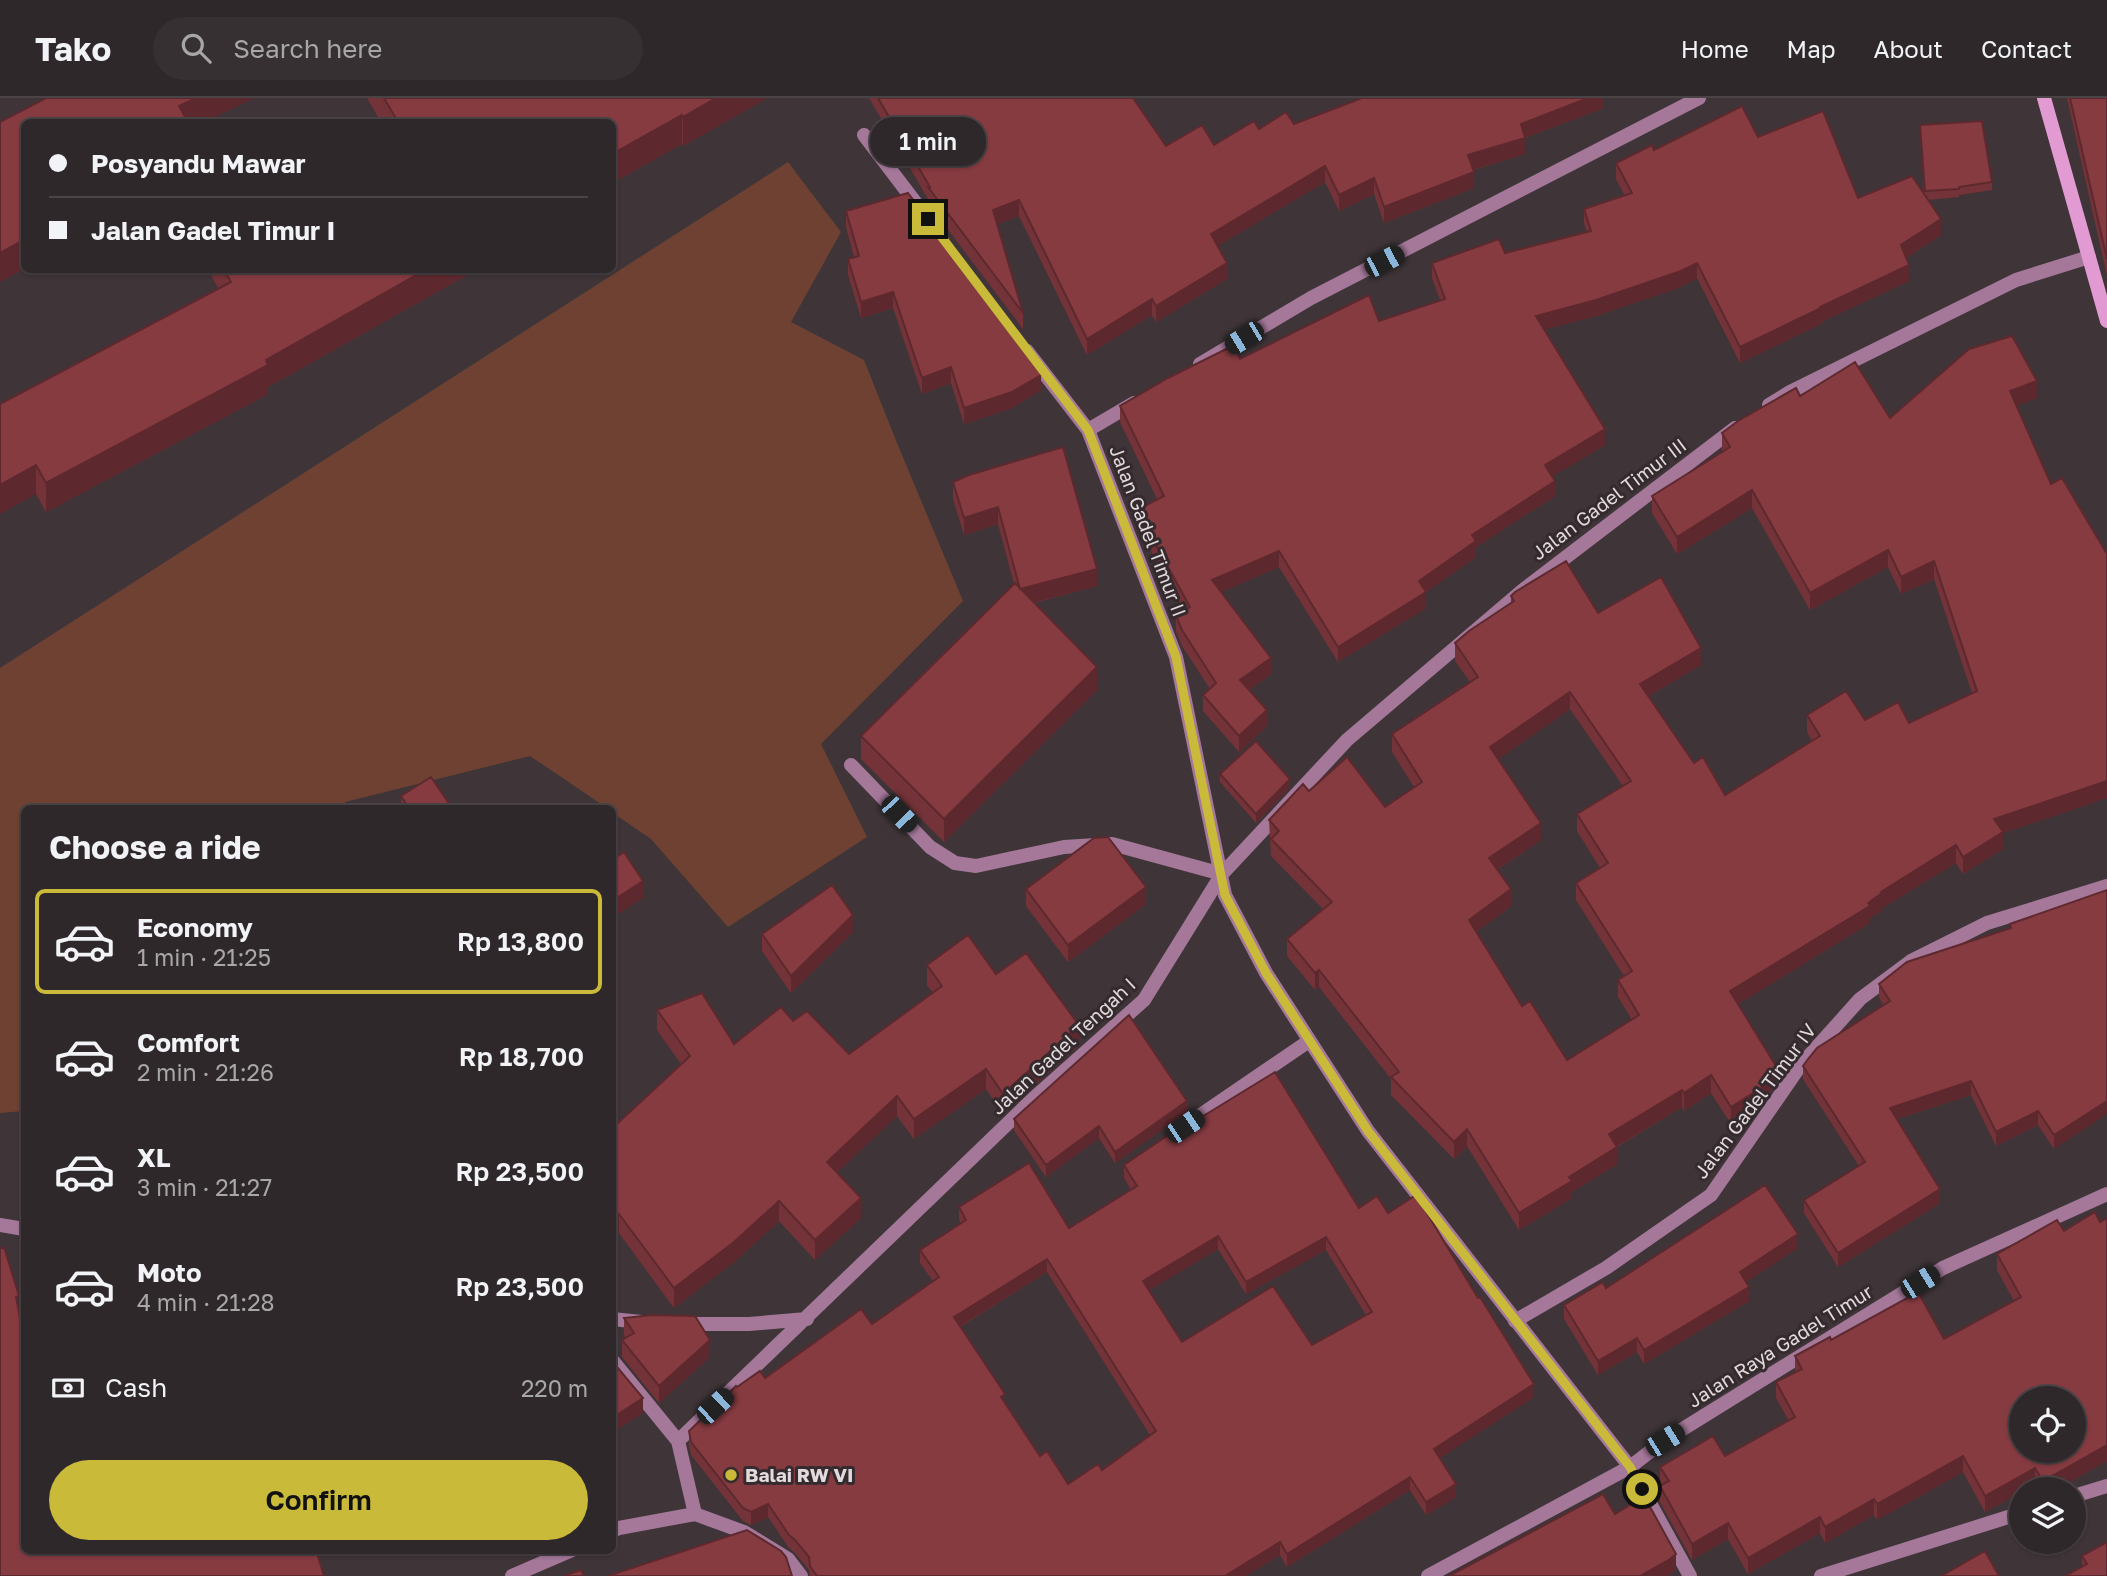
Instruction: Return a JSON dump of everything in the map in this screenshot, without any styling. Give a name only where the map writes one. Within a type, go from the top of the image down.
[{"type":"street","points":[[1182,375],[1311,298],[1699,98]]},
{"type":"street","points":[[2044,98],[2107,321]]},
{"type":"street","points":[[864,135],[930,222]]},
{"type":"street","name":"Jalan Gadel Timur III","points":[[1222,874],[1347,740],[1523,590],[1754,414],[1790,392],[2016,280],[2089,257]]},
{"type":"street","points":[[1021,343],[1088,430]]},
{"type":"street","name":"Jalan Gadel Timur II","points":[[1146,396],[1088,430],[1176,657],[1222,874]]},
{"type":"street","points":[[851,765],[930,847],[955,863],[976,866],[1064,847],[1112,844],[1222,874],[1225,895],[1266,973],[1368,1131],[1630,1467],[1690,1576]]},
{"type":"street","name":"Jalan Gadel Tengah I","points":[[678,1441],[1034,1098],[1144,1000],[1222,874]]},
{"type":"street","name":"Jalan Gadel Timur IV","points":[[1515,1321],[1606,1268],[1711,1195],[1800,1066],[1860,999],[1911,961],[1987,923],[2107,886]]},
{"type":"street","points":[[1167,1138],[1310,1041]]},
{"type":"street","name":"Jalan Raya Gadel Timur","points":[[1428,1576],[1630,1467],[1665,1440],[1943,1268],[2107,1195]]},
{"type":"street","points":[[0,1225],[21,1228]]},
{"type":"street","points":[[616,1319],[661,1324],[749,1324],[807,1318]]},
{"type":"street","points":[[616,1365],[678,1441],[695,1514]]},
{"type":"street","points":[[2086,1492],[2107,1486]]},
{"type":"street","points":[[616,1529],[695,1514],[744,1532],[788,1559],[801,1576]]},
{"type":"street","points":[[1821,1576],[2009,1517]]},
{"type":"street","points":[[512,1576],[563,1554]]},
{"type":"shaded area","points":[[788,162],[841,232],[791,322],[864,360],[963,601],[821,744],[867,837],[728,927],[651,839],[616,815],[616,805],[603,805],[530,756],[345,802],[346,805],[21,805],[21,1111],[0,1113],[0,668]]},
{"type":"building","points":[[46,98],[196,98],[179,106],[186,119],[21,119],[21,242],[0,253],[0,122]]},
{"type":"building","points":[[384,98],[716,98],[616,152],[616,119],[396,119]]},
{"type":"building","points":[[878,98],[1133,98],[1166,146],[1202,125],[1214,145],[1254,121],[1259,129],[1286,112],[1294,124],[1362,98],[1588,98],[1521,124],[1525,138],[1468,155],[1474,172],[1384,207],[1374,178],[1339,195],[1325,166],[1211,234],[1227,263],[1156,306],[1152,299],[1087,339],[1019,200],[993,210],[1023,313],[928,187]]},
{"type":"building","points":[[2070,98],[2107,98],[2107,259]]},
{"type":"building","points":[[1742,106],[1758,137],[1823,111],[1858,198],[1912,176],[1941,219],[1901,245],[1909,265],[1740,347],[1697,263],[1596,300],[1536,316],[1605,429],[1545,465],[1555,481],[1472,535],[1476,541],[1419,581],[1426,592],[1338,647],[1279,551],[1212,580],[1271,658],[1240,680],[1267,710],[1239,736],[1203,695],[1216,683],[1182,630],[1176,615],[1190,607],[1137,510],[1164,496],[1120,406],[1234,345],[1240,359],[1369,295],[1379,321],[1445,299],[1432,263],[1499,239],[1505,253],[1591,231],[1584,209],[1632,193],[1616,163],[1652,145],[1654,150]]},
{"type":"building","points":[[1982,121],[1992,182],[1959,189],[1925,191],[1920,125]]},
{"type":"building","points":[[908,193],[1039,365],[1041,375],[1012,392],[964,408],[951,367],[922,378],[893,292],[861,302],[848,259],[859,256],[846,211]]},
{"type":"building","points":[[226,273],[420,273],[266,360],[268,365],[46,483],[36,465],[0,485],[0,404],[231,282]]},
{"type":"building","points":[[2012,336],[2037,381],[2010,391],[2051,484],[2062,478],[2107,554],[2107,781],[1994,819],[2003,832],[1963,857],[1956,845],[1881,892],[1868,903],[1870,906],[1730,991],[1776,1066],[1761,1088],[1731,1107],[1711,1075],[1609,1134],[1617,1147],[1569,1177],[1572,1181],[1519,1213],[1467,1129],[1454,1142],[1391,1077],[1399,1072],[1319,970],[1315,973],[1287,939],[1332,902],[1271,839],[1279,831],[1269,820],[1303,784],[1309,791],[1347,757],[1385,807],[1422,782],[1392,734],[1478,677],[1455,643],[1514,601],[1511,596],[1515,592],[1566,561],[1598,613],[1661,577],[1701,648],[1640,684],[1694,763],[1703,757],[1725,795],[1820,736],[1807,715],[1846,691],[1865,720],[1898,702],[1909,723],[1977,691],[1934,561],[1901,577],[1888,550],[1810,593],[1752,490],[1677,537],[1652,496],[1730,447],[1722,433],[1738,421],[1796,388],[1800,396],[1855,362],[1890,418],[1969,349]],"holes":[[[1570,692],[1631,781],[1577,814],[1608,863],[1576,883],[1632,971],[1618,980],[1639,1015],[1567,1060],[1530,1001],[1522,1006],[1469,920],[1511,889],[1489,858],[1541,823],[1490,747]]]},
{"type":"building","points":[[1063,447],[1097,569],[1020,589],[998,507],[964,518],[953,482]]},
{"type":"building","points":[[1015,583],[1097,667],[944,819],[861,736]]},
{"type":"building","points":[[1256,741],[1290,779],[1256,814],[1220,774]]},
{"type":"building","points":[[431,777],[450,805],[407,805],[401,796]]},
{"type":"building","points":[[1108,837],[1146,887],[1068,945],[1026,889],[1094,838]]},
{"type":"building","points":[[624,852],[643,881],[616,898],[616,857]]},
{"type":"building","points":[[832,885],[853,915],[791,976],[762,934]]},
{"type":"building","points":[[2107,890],[2107,1101],[2054,1135],[2038,1111],[1996,1132],[1971,1081],[1890,1108],[1940,1189],[1838,1253],[1804,1200],[1865,1162],[1803,1066],[1808,1059],[1817,1048],[1890,1001],[1879,984],[1907,962],[2011,928],[2010,924]]},
{"type":"building","points":[[968,935],[996,974],[1026,953],[1079,1025],[1003,1094],[986,1069],[914,1119],[897,1096],[827,1162],[861,1198],[815,1240],[779,1201],[734,1242],[674,1288],[619,1214],[616,1216],[616,1120],[618,1123],[690,1056],[657,1010],[702,993],[734,1044],[781,1007],[793,1021],[807,1011],[849,1054],[942,986],[927,965]]},
{"type":"building","points":[[1129,1015],[1187,1101],[1115,1152],[1099,1126],[1046,1165],[1014,1119]]},
{"type":"building","points":[[1275,1072],[1359,1208],[1377,1196],[1388,1213],[1416,1195],[1534,1384],[1434,1449],[1456,1484],[1426,1502],[1410,1477],[1287,1554],[1280,1542],[1225,1576],[817,1576],[810,1566],[809,1557],[789,1535],[768,1504],[751,1512],[743,1508],[691,1442],[689,1431],[736,1386],[760,1371],[765,1378],[861,1309],[872,1324],[939,1277],[920,1250],[966,1220],[959,1207],[1029,1163],[1069,1228],[1137,1186],[1124,1165],[1198,1115],[1200,1118]],"holes":[[[1218,1236],[1246,1282],[1326,1237],[1372,1312],[1312,1345],[1273,1286],[1182,1342],[1143,1281]],[[1047,1259],[1156,1431],[1102,1470],[1098,1464],[1068,1484],[1047,1451],[1040,1456],[1001,1397],[1005,1394],[954,1317]]]},
{"type":"building","points":[[1765,1185],[1798,1234],[1740,1272],[1749,1287],[1644,1350],[1637,1338],[1598,1361],[1564,1305],[1603,1282],[1606,1288]]},
{"type":"building","points":[[2095,1212],[2100,1222],[2107,1218],[2107,1445],[2086,1457],[2086,1386],[2009,1386],[2009,1463],[2075,1463],[2050,1477],[2041,1477],[2035,1468],[2019,1477],[2009,1477],[2009,1483],[1985,1496],[1963,1456],[1877,1504],[1874,1499],[1825,1527],[1820,1517],[1748,1558],[1728,1523],[1692,1544],[1660,1486],[1669,1481],[1660,1467],[1713,1436],[1725,1456],[1795,1417],[1776,1382],[1802,1369],[1795,1356],[1830,1337],[1831,1340],[1918,1292],[1944,1339],[2021,1297],[1997,1254],[2057,1220],[2064,1231]]},
{"type":"building","points":[[4,1247],[19,1296],[16,1297],[21,1323],[21,1554],[317,1554],[324,1576],[0,1576],[0,1249]]},
{"type":"building","points":[[652,1315],[695,1316],[710,1340],[659,1386],[622,1340],[634,1333],[624,1318]]},
{"type":"building","points":[[616,1366],[643,1398],[616,1415]]},
{"type":"building","points":[[1603,1494],[1615,1514],[1644,1496],[1676,1554],[1640,1576],[1449,1576]]},
{"type":"building","points":[[747,1530],[781,1551],[786,1557],[792,1576],[608,1576]]},
{"type":"building","points":[[2107,1542],[2107,1576],[2065,1576],[2087,1564],[2082,1556]]},
{"type":"building","points":[[1985,1551],[1999,1576],[1941,1576]]},
{"type":"building","points":[[581,1570],[584,1576],[563,1576]]},
{"type":"place","name":"Balai RW VI","points":[[731,1475]]},
{"type":"route","points":[[928,219],[1088,430],[1176,657],[1225,895],[1266,973],[1368,1131],[1630,1467],[1642,1489]]}]
